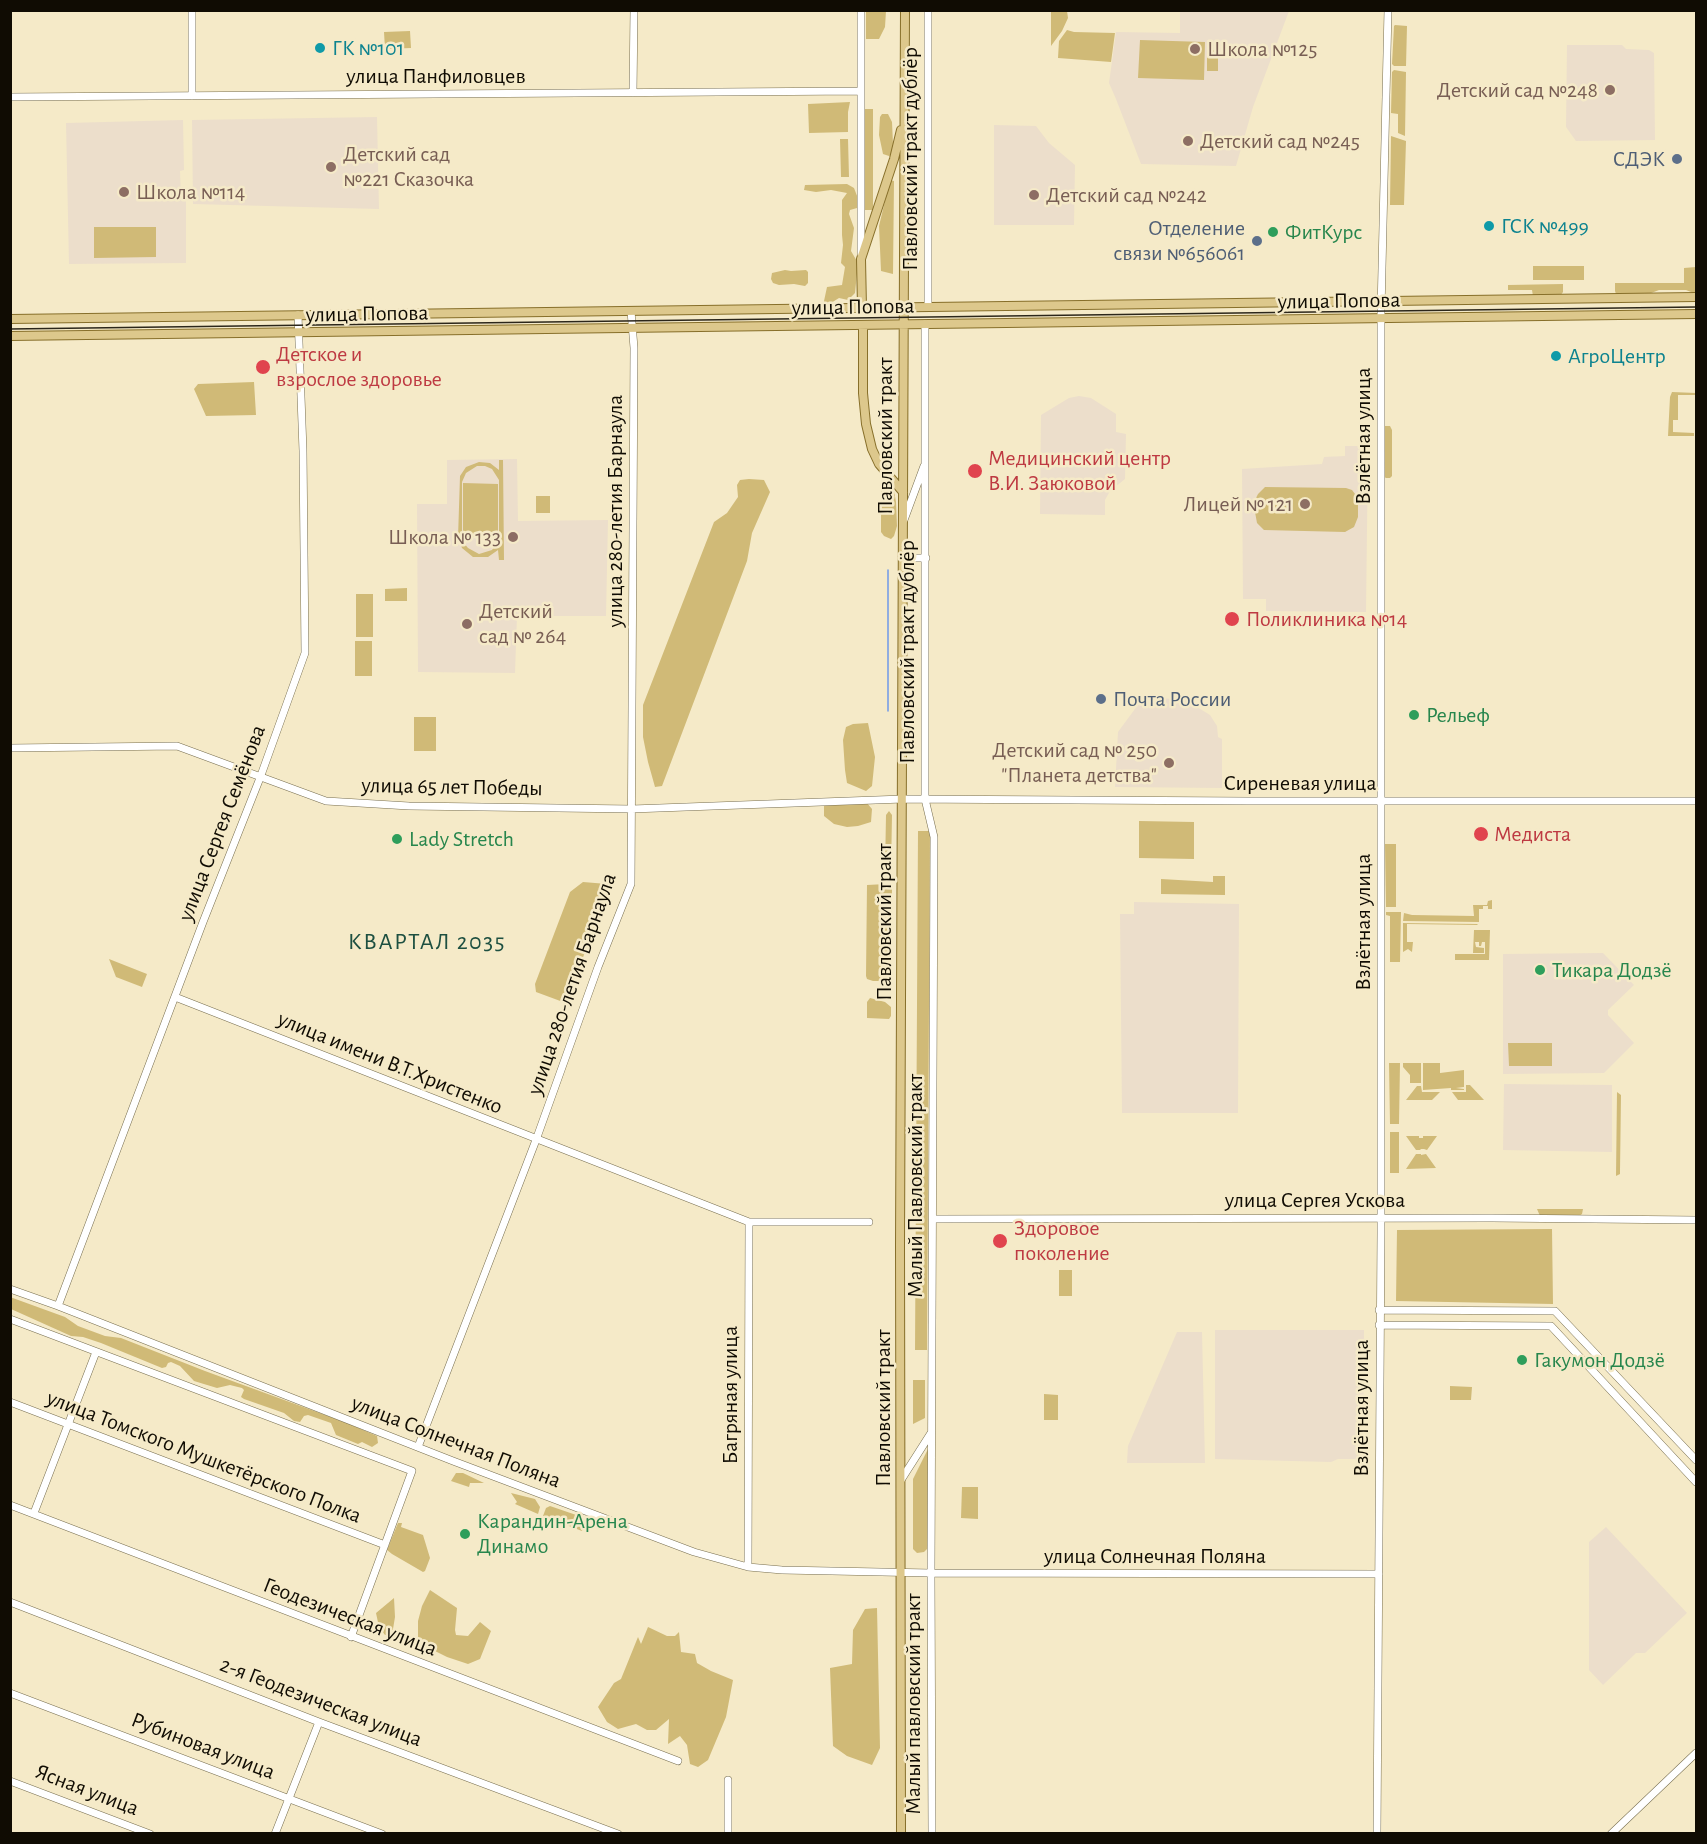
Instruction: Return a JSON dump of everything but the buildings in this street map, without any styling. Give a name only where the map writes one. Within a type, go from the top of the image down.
[{"type":"main road","name":"Павловский тракт","points":[[901,1833],[900,1244],[905,10]]},
{"type":"main road","points":[[862,308],[861,259],[894,159],[905,106]]},
{"type":"main road","name":"улица Попова","points":[[10,319],[1696,297]]},
{"type":"main road","points":[[1106,304],[1106,322]]},
{"type":"main road","points":[[717,310],[717,327]]},
{"type":"main road","name":"улица Попова","points":[[10,336],[1696,314]]},
{"type":"main road","points":[[863,325],[863,393],[870,441],[879,464],[903,492]]},
{"type":"street","points":[[192,10],[192,96]]},
{"type":"street","points":[[633,93],[634,10]]},
{"type":"street","points":[[861,10],[861,259]]},
{"type":"street","name":"Павловский тракт дублёр","points":[[927,307],[928,10]]},
{"type":"street","name":"Взлётная улица","points":[[1377,1833],[1381,301],[1389,10]]},
{"type":"street","name":"улица Панфиловцев","points":[[10,97],[861,91]]},
{"type":"street","name":"улица 280-летия Барнаула","points":[[418,1447],[631,884],[633,328],[631,311]]},
{"type":"street","name":"улица Сергея Семёнова","points":[[58,1306],[260,778],[305,653],[303,451],[298,315]]},
{"type":"street","name":"Павловский тракт дублёр","points":[[925,324],[925,800]]},
{"type":"street","points":[[903,522],[926,461]]},
{"type":"street","points":[[903,558],[926,558]]},
{"type":"street","name":"улица 65 лет Победы","points":[[10,748],[177,746],[326,801],[409,806],[632,809],[903,799]]},
{"type":"street","name":"Сиреневая улица","points":[[903,799],[1696,801]]},
{"type":"street","name":"Малый Павловский тракт","points":[[925,800],[934,837],[931,1574]]},
{"type":"street","name":"улица имени В.Т.Христенко","points":[[175,997],[749,1222],[869,1222]]},
{"type":"street","name":"улица Сергея Ускова","points":[[933,1219],[1696,1220]]},
{"type":"street","name":"Багряная улица","points":[[748,1567],[749,1222]]},
{"type":"street","name":"улица Солнечная Поляна","points":[[10,1289],[694,1552],[748,1567],[931,1574],[1379,1574]]},
{"type":"street","points":[[1379,1310],[1555,1311],[1696,1460]]},
{"type":"street","points":[[1459,1310],[1459,1326]]},
{"type":"street","points":[[10,1319],[412,1471],[351,1637]]},
{"type":"street","points":[[1379,1325],[1551,1326],[1696,1482]]},
{"type":"street","points":[[34,1514],[96,1352]]},
{"type":"street","name":"улица Томского Мушкетёрского Полка","points":[[10,1402],[385,1545]]},
{"type":"street","points":[[901,1480],[932,1433]]},
{"type":"street","name":"Геодезическая улица","points":[[10,1505],[678,1761]]},
{"type":"street","name":"Малый павловский тракт","points":[[931,1574],[932,1833]]},
{"type":"street","name":"2-я Геодезическая улица","points":[[10,1602],[318,1722],[618,1833]]},
{"type":"street","name":"Рубиновая улица","points":[[10,1693],[382,1833]]},
{"type":"street","points":[[275,1833],[318,1722]]},
{"type":"street","points":[[1611,1833],[1696,1754]]},
{"type":"street","points":[[728,1780],[728,1833]]},
{"type":"street","name":"Ясная улица","points":[[10,1781],[150,1833]]},
{"type":"shaded area","points":[[866,11],[886,11],[885,27],[879,39],[866,39]]},
{"type":"shaded area","points":[[1051,11],[1067,11],[1068,18],[1051,46]]},
{"type":"shaded area","name":"Школа №125","points":[[1180,11],[1289,11],[1253,107],[1236,166],[1141,164],[1109,83],[1116,32],[1180,33]]},
{"type":"shaded area","points":[[1395,25],[1407,26],[1406,66],[1392,64]]},
{"type":"shaded area","points":[[1067,30],[1115,33],[1111,62],[1058,58],[1059,41]]},
{"type":"shaded area","points":[[410,31],[411,48],[385,49],[384,32]]},
{"type":"shaded area","points":[[1140,40],[1205,42],[1204,80],[1138,78]]},
{"type":"shaded area","name":"Детский сад №248","points":[[1567,45],[1622,45],[1626,49],[1649,50],[1654,53],[1655,140],[1576,141],[1566,127]]},
{"type":"shaded area","points":[[1207,50],[1218,50],[1218,71],[1207,71]]},
{"type":"shaded area","points":[[1394,70],[1406,72],[1405,136],[1398,133],[1398,114],[1391,113],[1392,72]]},
{"type":"shaded area","points":[[850,102],[848,132],[809,133],[808,104]]},
{"type":"shaded area","points":[[865,109],[873,109],[873,210],[865,210]]},
{"type":"shaded area","points":[[882,114],[888,114],[892,122],[893,144],[889,156],[883,154],[879,135]]},
{"type":"shaded area","points":[[377,117],[379,209],[193,204],[192,120]]},
{"type":"shaded area","name":"Школа №114","points":[[183,120],[184,170],[180,171],[181,199],[186,199],[186,263],[69,264],[66,123]]},
{"type":"shaded area","name":"Детский сад №242","points":[[994,125],[1036,126],[1049,143],[1075,165],[1074,225],[994,225]]},
{"type":"shaded area","points":[[1391,136],[1406,141],[1404,205],[1390,205]]},
{"type":"shaded area","points":[[840,139],[848,139],[849,177],[841,177]]},
{"type":"shaded area","points":[[890,180],[894,181],[893,274],[881,271],[879,226]]},
{"type":"shaded area","points":[[847,184],[854,188],[859,201],[857,208],[850,210],[849,214],[854,228],[851,251],[858,263],[855,293],[848,300],[839,298],[831,303],[825,303],[827,287],[842,285],[845,267],[841,263],[842,200],[847,193],[831,190],[816,192],[804,190],[805,185]]},
{"type":"shaded area","points":[[94,227],[156,227],[156,257],[94,258]]},
{"type":"shaded area","points":[[1533,266],[1584,266],[1584,280],[1533,280]]},
{"type":"shaded area","points":[[1696,267],[1696,294],[1686,290],[1659,290],[1646,295],[1616,294],[1615,291],[1615,283],[1684,283],[1684,268]]},
{"type":"shaded area","points":[[785,270],[806,270],[808,283],[805,286],[773,283],[772,273]]},
{"type":"shaded area","points":[[1563,284],[1563,292],[1560,296],[1533,296],[1532,290],[1508,290],[1508,285]]},
{"type":"shaded area","points":[[254,382],[256,415],[206,416],[194,389],[198,384]]},
{"type":"shaded area","points":[[1672,392],[1696,393],[1696,395],[1678,395],[1678,420],[1673,420],[1673,432],[1694,433],[1694,436],[1668,436]]},
{"type":"shaded area","points":[[1079,396],[1091,398],[1116,414],[1116,432],[1126,434],[1125,479],[1110,491],[1105,500],[1105,515],[1040,514],[1041,415],[1069,398]]},
{"type":"shaded area","points":[[1385,426],[1390,426],[1392,430],[1392,476],[1390,478],[1383,476],[1383,430]]},
{"type":"shaded area","name":"Лицей № 121","points":[[1345,446],[1368,446],[1366,612],[1266,611],[1266,599],[1243,599],[1242,469],[1322,464],[1324,457],[1345,456]]},
{"type":"shaded area","name":"Школа № 133","points":[[517,459],[518,521],[608,520],[606,616],[517,616],[515,673],[418,672],[417,504],[447,504],[447,460]]},
{"type":"shaded area","points":[[499,460],[503,460],[504,560],[499,560],[498,550],[488,557],[473,557],[462,548],[458,538],[460,476],[466,467],[479,462],[490,463],[499,470]],"holes":[[[477,466],[492,469],[499,480],[499,539],[492,550],[479,554],[463,542],[462,482],[466,473]]]},
{"type":"shaded area","points":[[740,480],[764,480],[770,492],[752,533],[747,561],[662,786],[655,787],[643,737],[643,705],[714,522],[727,513],[738,497],[737,485]]},
{"type":"shaded area","points":[[886,482],[894,491],[896,502],[897,526],[891,539],[881,532],[881,493]]},
{"type":"shaded area","points":[[463,483],[498,484],[498,537],[463,537]]},
{"type":"shaded area","points":[[1265,487],[1346,488],[1352,490],[1358,501],[1358,517],[1354,527],[1345,532],[1264,530],[1257,523],[1255,512],[1256,498]]},
{"type":"shaded area","points":[[536,496],[550,496],[550,513],[536,513]]},
{"type":"shaded area","points":[[407,588],[407,601],[385,601],[385,589]]},
{"type":"shaded area","points":[[356,594],[373,594],[373,637],[356,637]]},
{"type":"shaded area","points":[[355,641],[372,641],[372,676],[355,676]]},
{"type":"shaded area","name":"Детский сад № 250 \"Планета детства\"","points":[[1143,698],[1184,699],[1210,715],[1217,726],[1218,737],[1222,739],[1222,788],[1115,787],[1118,732]]},
{"type":"shaded area","points":[[414,717],[436,717],[436,751],[414,751]]},
{"type":"shaded area","points":[[868,723],[875,757],[872,786],[866,791],[847,783],[843,740],[846,727]]},
{"type":"shaded area","points":[[867,803],[872,809],[871,822],[858,826],[847,827],[834,824],[824,816],[824,805]]},
{"type":"shaded area","points":[[889,811],[892,815],[891,870],[888,874],[885,870],[886,815]]},
{"type":"shaded area","points":[[1139,821],[1194,822],[1194,859],[1139,858]]},
{"type":"shaded area","points":[[918,831],[930,831],[927,1350],[915,1350]]},
{"type":"shaded area","points":[[1385,844],[1396,844],[1396,907],[1386,907]]},
{"type":"shaded area","points":[[1213,876],[1225,876],[1225,895],[1161,894],[1161,879],[1213,882]]},
{"type":"shaded area","points":[[583,882],[607,884],[610,888],[566,1001],[563,1002],[536,992],[535,984],[570,892]]},
{"type":"shaded area","points":[[886,884],[892,888],[891,969],[889,978],[885,981],[873,981],[867,979],[866,976],[867,885]]},
{"type":"shaded area","points":[[1492,900],[1492,909],[1483,906],[1483,909],[1479,909],[1479,922],[1403,921],[1404,913],[1474,916],[1473,905],[1487,905],[1488,901]]},
{"type":"shaded area","points":[[1134,902],[1239,904],[1238,1113],[1122,1113],[1120,914],[1134,914]]},
{"type":"shaded area","points":[[1386,912],[1401,912],[1400,962],[1390,962],[1390,916],[1386,915]]},
{"type":"shaded area","points":[[1403,923],[1478,925],[1407,924],[1407,942],[1413,942],[1412,952],[1408,949],[1403,952]]},
{"type":"shaded area","points":[[1474,930],[1490,930],[1489,960],[1455,960],[1455,954],[1485,954],[1485,942],[1479,946],[1479,942],[1475,942],[1476,947],[1484,948],[1484,953],[1473,953]]},
{"type":"shaded area","points":[[1603,953],[1634,985],[1608,1010],[1608,1015],[1634,1043],[1604,1073],[1503,1074],[1503,954]]},
{"type":"shaded area","points":[[109,959],[147,974],[142,987],[116,977]]},
{"type":"shaded area","points":[[870,998],[885,1002],[891,1007],[889,1019],[867,1018],[867,1002]]},
{"type":"shaded area","points":[[1508,1043],[1552,1043],[1552,1066],[1509,1066]]},
{"type":"shaded area","points":[[1389,1063],[1400,1063],[1399,1124],[1390,1124]]},
{"type":"shaded area","points":[[1403,1063],[1421,1063],[1421,1083],[1410,1083],[1410,1075],[1403,1067]]},
{"type":"shaded area","points":[[1423,1063],[1440,1063],[1440,1073],[1464,1070],[1464,1087],[1456,1088],[1464,1090],[1451,1090],[1451,1088],[1423,1090]]},
{"type":"shaded area","points":[[1504,1084],[1612,1085],[1612,1152],[1503,1150]]},
{"type":"shaded area","points":[[1466,1085],[1470,1085],[1484,1100],[1458,1100],[1452,1092],[1466,1092]]},
{"type":"shaded area","points":[[1417,1086],[1421,1086],[1422,1092],[1440,1092],[1432,1100],[1406,1100]]},
{"type":"shaded area","points":[[1617,1092],[1621,1095],[1620,1174],[1616,1176]]},
{"type":"shaded area","points":[[1390,1132],[1399,1132],[1399,1173],[1390,1173]]},
{"type":"shaded area","points":[[1406,1136],[1423,1138],[1423,1136],[1437,1136],[1427,1150],[1416,1150]]},
{"type":"shaded area","points":[[1416,1154],[1426,1154],[1436,1168],[1406,1169]]},
{"type":"shaded area","points":[[1537,1209],[1583,1209],[1579,1216],[1540,1216]]},
{"type":"shaded area","points":[[1552,1229],[1553,1304],[1396,1301],[1397,1230]]},
{"type":"shaded area","points":[[1059,1270],[1072,1270],[1072,1296],[1059,1296]]},
{"type":"shaded area","points":[[10,1297],[65,1317],[78,1326],[105,1336],[121,1338],[347,1423],[377,1436],[378,1443],[372,1447],[362,1442],[358,1444],[336,1435],[331,1423],[308,1415],[304,1416],[300,1422],[294,1421],[284,1413],[244,1399],[241,1397],[244,1390],[242,1388],[230,1385],[217,1388],[194,1381],[180,1366],[171,1362],[162,1368],[101,1343],[71,1336],[11,1309]]},
{"type":"shaded area","points":[[1215,1330],[1364,1330],[1363,1459],[1338,1459],[1331,1462],[1215,1459]]},
{"type":"shaded area","points":[[1177,1332],[1202,1332],[1205,1463],[1127,1463],[1128,1446]]},
{"type":"shaded area","points":[[913,1380],[925,1380],[925,1418],[913,1424]]},
{"type":"shaded area","points":[[1450,1386],[1472,1387],[1471,1400],[1450,1400]]},
{"type":"shaded area","points":[[1044,1394],[1058,1395],[1058,1420],[1044,1420]]},
{"type":"shaded area","points":[[928,1449],[928,1548],[924,1552],[917,1553],[913,1549],[913,1479]]},
{"type":"shaded area","points":[[456,1473],[463,1473],[484,1483],[470,1483],[469,1487],[451,1481]]},
{"type":"shaded area","points":[[962,1487],[978,1487],[978,1519],[961,1518]]},
{"type":"shaded area","points":[[511,1493],[535,1499],[540,1507],[538,1514],[515,1504],[517,1502]]},
{"type":"shaded area","points":[[550,1506],[582,1517],[585,1524],[582,1531],[543,1516],[546,1508]]},
{"type":"shaded area","points":[[398,1523],[402,1523],[401,1527],[423,1535],[430,1558],[425,1571],[423,1572],[387,1550]]},
{"type":"shaded area","points":[[1606,1527],[1687,1613],[1645,1653],[1636,1653],[1603,1685],[1589,1670],[1589,1542]]},
{"type":"shaded area","points":[[430,1590],[457,1608],[456,1635],[468,1636],[480,1622],[491,1631],[480,1659],[468,1664],[447,1657],[431,1649],[418,1637],[418,1621]]},
{"type":"shaded area","points":[[394,1598],[395,1617],[392,1635],[385,1635],[379,1627],[376,1613]]},
{"type":"shaded area","points":[[877,1608],[880,1748],[872,1765],[847,1756],[833,1746],[830,1668],[852,1664],[853,1630],[865,1609]]},
{"type":"shaded area","points":[[648,1627],[667,1636],[675,1636],[679,1632],[681,1652],[695,1654],[697,1663],[733,1680],[726,1717],[708,1760],[698,1767],[690,1764],[687,1745],[680,1736],[668,1744],[669,1719],[656,1730],[647,1730],[636,1724],[618,1729],[607,1722],[598,1707],[614,1683],[621,1679],[638,1637],[641,1644]]},
{"type":"waterway","points":[[888,570],[888,711]]},
{"type":"tram line","points":[[10,329],[1696,307]]},
{"type":"place","name":"ГК №101","points":[[320,48]]},
{"type":"place","name":"Школа №125","points":[[1195,49]]},
{"type":"place","name":"Детский сад №248","points":[[1610,90]]},
{"type":"place","name":"Детский сад №245","points":[[1188,141]]},
{"type":"place","name":"СДЭК","points":[[1677,159]]},
{"type":"place","name":"Детский сад №221 Сказочка","points":[[331,167]]},
{"type":"place","name":"Школа №114","points":[[124,192]]},
{"type":"place","name":"Детский сад №242","points":[[1034,195]]},
{"type":"place","name":"ГСК №499","points":[[1489,226]]},
{"type":"place","name":"ФитКурс","points":[[1273,232]]},
{"type":"place","name":"Отделение связи №656061","points":[[1257,241]]},
{"type":"place","name":"АгроЦентр","points":[[1556,356]]},
{"type":"place","name":"Детское и взрослое здоровье","points":[[263,367]]},
{"type":"place","name":"Медицинский центр В.И. Заюковой","points":[[975,471]]},
{"type":"place","name":"Лицей № 121","points":[[1305,504]]},
{"type":"place","name":"Школа № 133","points":[[513,537]]},
{"type":"place","name":"Поликлиника №14","points":[[1232,619]]},
{"type":"place","name":"Детский сад № 264","points":[[467,624]]},
{"type":"place","name":"Почта России","points":[[1101,699]]},
{"type":"place","name":"Рельеф","points":[[1414,715]]},
{"type":"place","name":"Детский сад № 250 \"Планета детства\"","points":[[1169,763]]},
{"type":"place","name":"Медиста","points":[[1481,834]]},
{"type":"place","name":"Lady Stretch","points":[[397,839]]},
{"type":"place","name":"Тикара Додзё","points":[[1540,970]]},
{"type":"place","name":"Здоровое поколение","points":[[1000,1241]]},
{"type":"place","name":"Гакумон Додзё","points":[[1522,1360]]},
{"type":"place","name":"Карандин-Арена Динамо","points":[[465,1534]]},
{"type":"district","name":"КВАРТАЛ 2035","points":[[427,942]]}]
